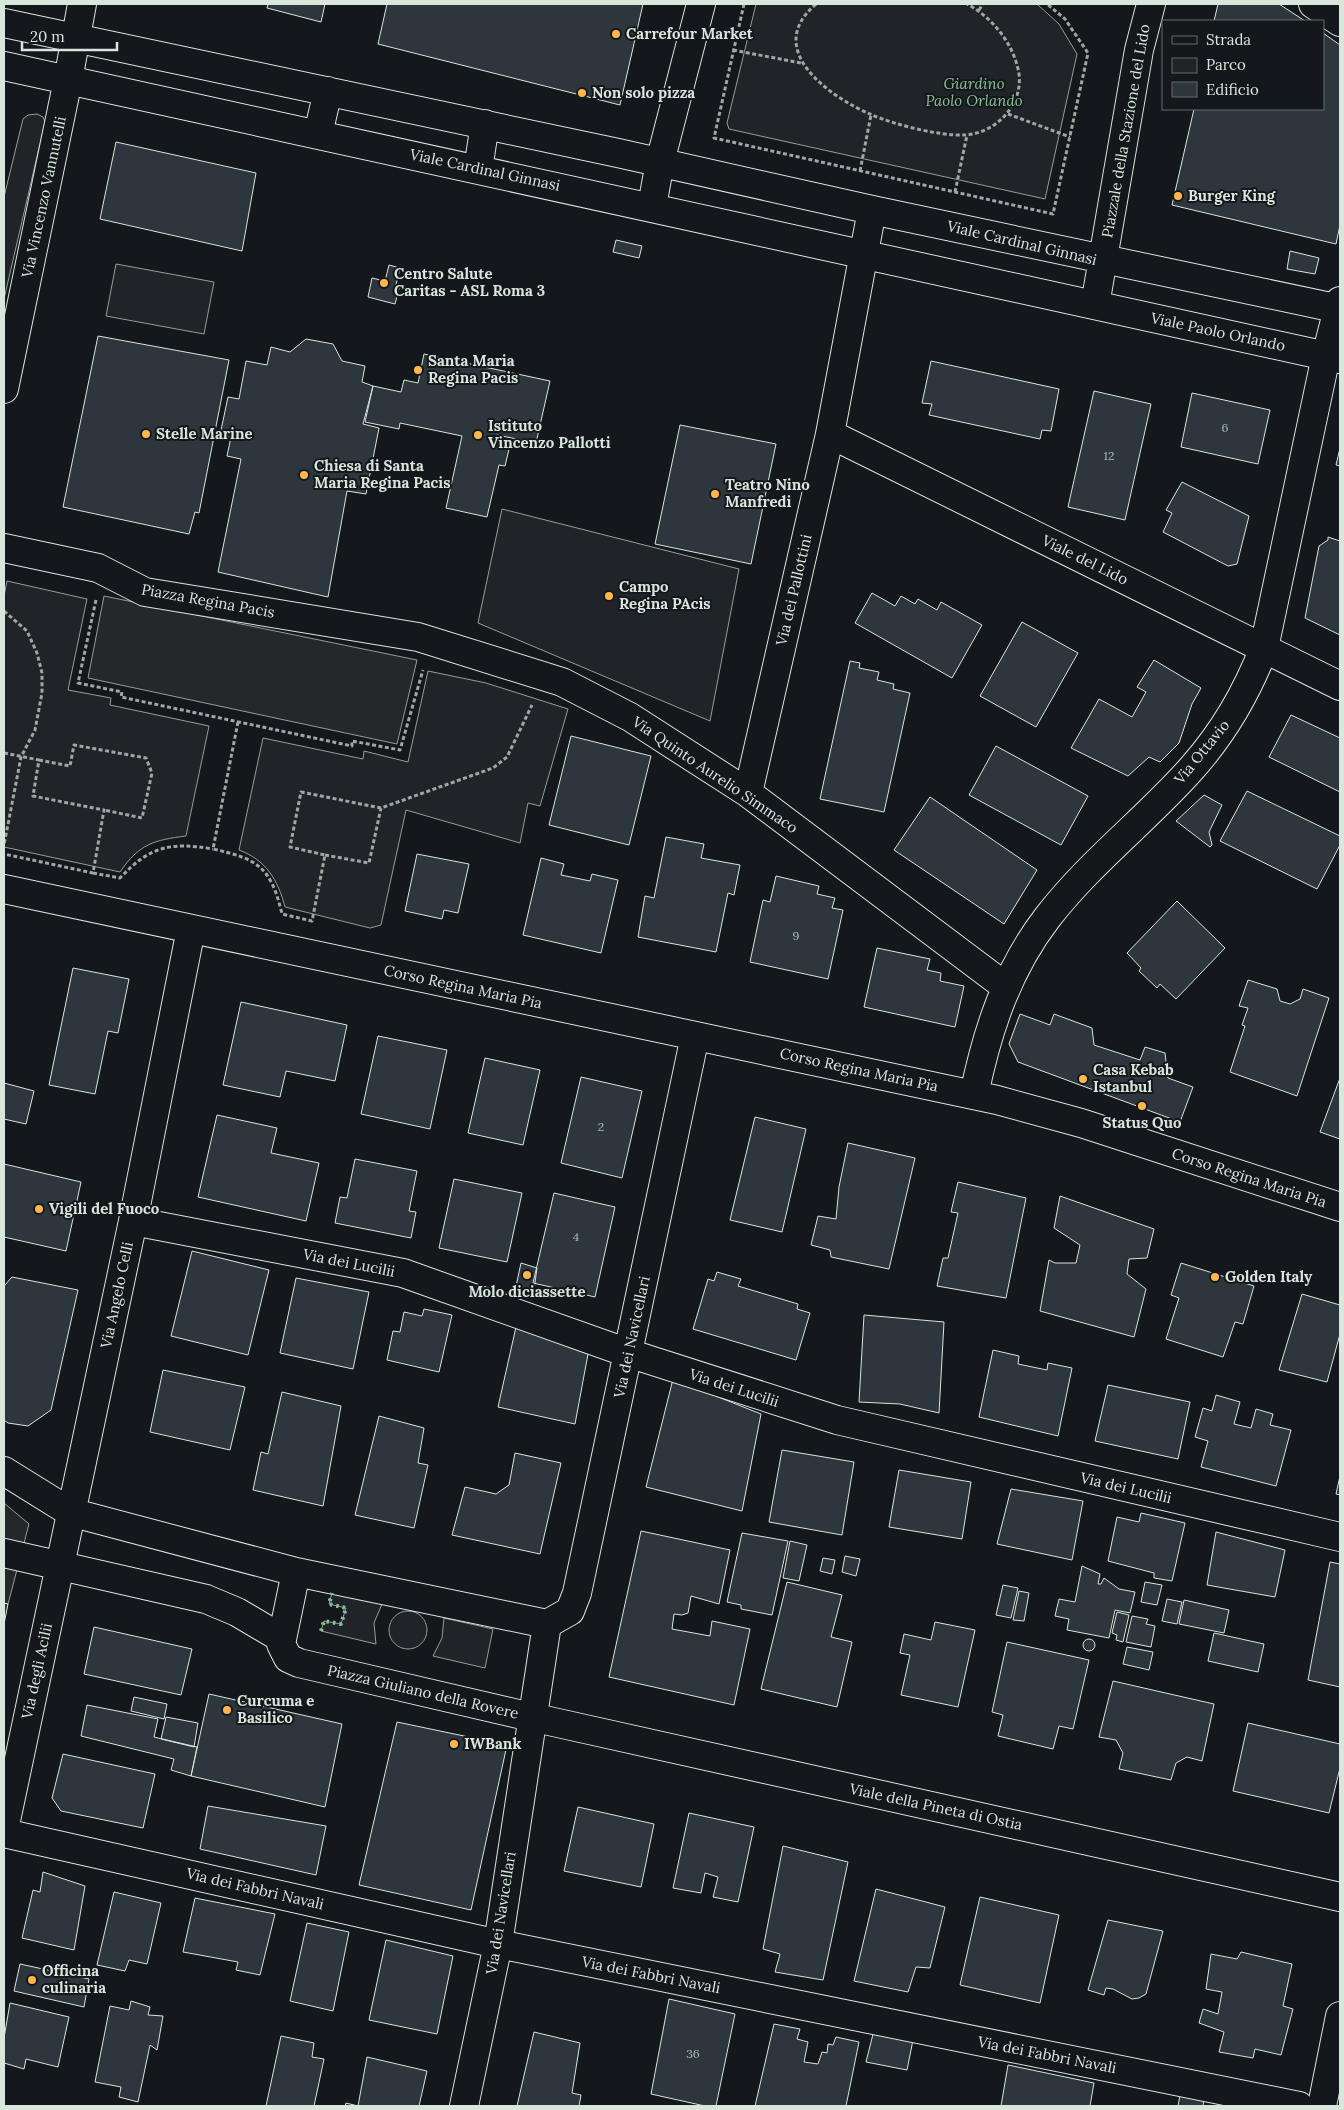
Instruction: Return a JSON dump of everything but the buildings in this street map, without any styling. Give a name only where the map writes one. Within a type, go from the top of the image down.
[{"type":"street","name":"Via Vincenzo Vannutelli","points":[[4,389],[82,4]]},
{"type":"street","points":[[652,206],[660,162],[701,4]]},
{"type":"street","name":"Piazzale della Stazione del Lido","points":[[1103,259],[1140,50],[1151,4]]},
{"type":"street","points":[[1312,4],[1340,22]]},
{"type":"street","name":"Viale Cardinal Ginnasi","points":[[4,66],[652,206],[862,256],[1095,304],[1103,259],[485,124],[75,38],[9,17]]},
{"type":"street","points":[[4,52],[9,17]]},
{"type":"street","points":[[318,134],[328,91]]},
{"type":"street","points":[[478,169],[485,124]]},
{"type":"street","name":"Via dei Pallottini","points":[[748,793],[830,434],[872,210]]},
{"type":"street","points":[[1103,259],[1340,306]]},
{"type":"street","name":"Viale Paolo Orlando","points":[[1095,304],[1333,357]]},
{"type":"street","name":"Via Ottavio","points":[[974,1095],[985,1044],[1006,987],[1031,941],[1066,895],[1102,855],[1183,778],[1204,754],[1248,688],[1264,648],[1333,357],[1340,306]]},
{"type":"street","name":"Viale del Lido","points":[[830,434],[1340,686]]},
{"type":"street","name":"Piazza Regina Pacis","points":[[4,548],[98,568],[145,592],[425,639]]},
{"type":"street","name":"Via Quinto Aurelio Simmaco","points":[[425,639],[542,674],[612,705],[748,793],[1006,987]]},
{"type":"street","points":[[4,889],[191,930]]},
{"type":"street","name":"Corso Regina Maria Pia","points":[[191,930],[974,1095],[1081,1123],[1340,1207]]},
{"type":"street","name":"Via Angelo Celli","points":[[70,1512],[133,1221],[191,930]]},
{"type":"street","name":"Via dei Navicellari","points":[[547,1624],[570,1611],[577,1593],[695,1036]]},
{"type":"street","name":"Via dei Lucilii","points":[[133,1221],[403,1273],[628,1353],[794,1408],[855,1425],[1340,1536]]},
{"type":"street","points":[[4,1471],[70,1512],[296,1572],[547,1624]]},
{"type":"street","name":"Via degli Acilii","points":[[4,1832],[70,1512]]},
{"type":"street","points":[[4,1553],[206,1599],[237,1612],[281,1638],[296,1572]]},
{"type":"street","name":"Piazza Giuliano della Rovere","points":[[281,1638],[284,1654],[299,1664],[531,1718],[547,1624]]},
{"type":"street","name":"Via dei Navicellari","points":[[464,2106],[498,1944],[531,1718]]},
{"type":"street","name":"Viale della Pineta di Ostia","points":[[531,1718],[1340,1897]]},
{"type":"street","name":"Via dei Fabbri Navali","points":[[4,1832],[498,1944],[1300,2106]]},
{"type":"street","points":[[1322,2106],[1340,2016]]},
{"type":"path","points":[[744,4],[714,138],[1053,214],[1088,53],[1065,19],[1047,4]]},
{"type":"path","points":[[816,4],[807,11],[796,34],[796,48],[802,63],[812,76],[830,91],[871,115],[940,132],[967,134],[988,127],[1008,114],[1018,97],[1019,76],[1014,54],[999,30],[979,10],[967,4]]},
{"type":"path","points":[[979,10],[983,4]]},
{"type":"path","points":[[733,50],[802,63]]},
{"type":"path","points":[[1008,114],[1070,136]]},
{"type":"path","points":[[860,171],[871,115]]},
{"type":"path","points":[[955,192],[967,134]]},
{"type":"path","points":[[96,599],[78,683],[122,692],[121,697],[352,746],[352,741],[400,750],[425,639]]},
{"type":"path","points":[[4,611],[26,631],[37,653],[42,673],[42,693],[35,730],[21,757],[4,845]]},
{"type":"path","points":[[381,808],[369,863],[290,847],[301,792],[381,808],[501,763],[507,757],[535,698],[542,674]]},
{"type":"path","points":[[212,849],[238,722]]},
{"type":"path","points":[[4,753],[70,766],[74,745],[146,758],[152,773],[142,818],[33,796],[39,760]]},
{"type":"path","points":[[93,873],[104,810]]},
{"type":"path","points":[[4,854],[120,878],[136,861],[153,851],[188,845],[212,849],[243,856],[253,861],[272,882],[282,914],[312,920],[325,855]]},
{"type":"green space","name":"Giardino Paolo Orlando","points":[[756,4],[1037,4],[1059,24],[1077,54],[1045,199],[729,129],[727,123]]},
{"type":"green space","points":[[37,114],[43,117],[45,122],[4,299],[4,197],[23,119],[28,115]]},
{"type":"green space","points":[[116,264],[214,282],[204,334],[106,316]]},
{"type":"green space","name":"Campo Regina PAcis","points":[[502,509],[739,569],[710,721],[478,623]]},
{"type":"green space","points":[[7,581],[87,599],[68,690],[111,698],[110,705],[209,726],[186,836],[165,839],[148,845],[134,855],[120,872],[4,847],[4,596]]},
{"type":"green space","points":[[428,671],[486,683],[568,709],[540,806],[528,803],[520,843],[406,810],[381,925],[370,928],[285,907],[279,888],[270,872],[257,859],[239,850],[263,738],[363,759],[364,751],[408,762]]},
{"type":"green space","points":[[332,1593],[382,1604],[374,1623],[376,1644],[321,1631],[324,1621],[341,1624],[346,1608],[329,1604]]},
{"type":"green space","points":[[408,1611],[421,1617],[427,1630],[421,1643],[408,1649],[395,1643],[389,1630],[395,1617]]},
{"type":"green space","points":[[444,1618],[493,1629],[485,1668],[433,1656],[442,1638]]},
{"type":"shaded area","points":[[104,596],[417,660],[397,744],[88,678]]},
{"type":"shaded area","points":[[4,1503],[29,1524],[8,1604],[4,1603]]},
{"type":"hedge","points":[[321,1631],[324,1621],[341,1624],[346,1608],[329,1604],[332,1593]]},
{"type":"place","name":"Carrefour Market","points":[[616,34]]},
{"type":"place","name":"Non solo pizza","points":[[582,93]]},
{"type":"place","name":"Burger King","points":[[1178,196]]},
{"type":"place","name":"Centro Salute Caritas - ASL Roma 3","points":[[384,283]]},
{"type":"place","name":"Santa Maria Regina Pacis","points":[[418,370]]},
{"type":"place","name":"Stelle Marine","points":[[146,434]]},
{"type":"place","name":"Istituto Vincenzo Pallotti","points":[[478,435]]},
{"type":"place","name":"Chiesa di Santa Maria Regina Pacis","points":[[304,475]]},
{"type":"place","name":"Teatro Nino Manfredi","points":[[715,494]]},
{"type":"place","name":"Campo Regina PAcis","points":[[609,596]]},
{"type":"place","name":"Casa Kebab Istanbul","points":[[1083,1079]]},
{"type":"place","name":"Status Quo","points":[[1142,1106]]},
{"type":"place","name":"Vigili del Fuoco","points":[[39,1209]]},
{"type":"place","name":"Molo diciassette","points":[[527,1275]]},
{"type":"place","name":"Golden Italy","points":[[1215,1277]]},
{"type":"place","name":"Curcuma e Basilico","points":[[227,1710]]},
{"type":"place","name":"IWBank","points":[[454,1744]]},
{"type":"place","name":"Officina culinaria","points":[[32,1980]]}]
